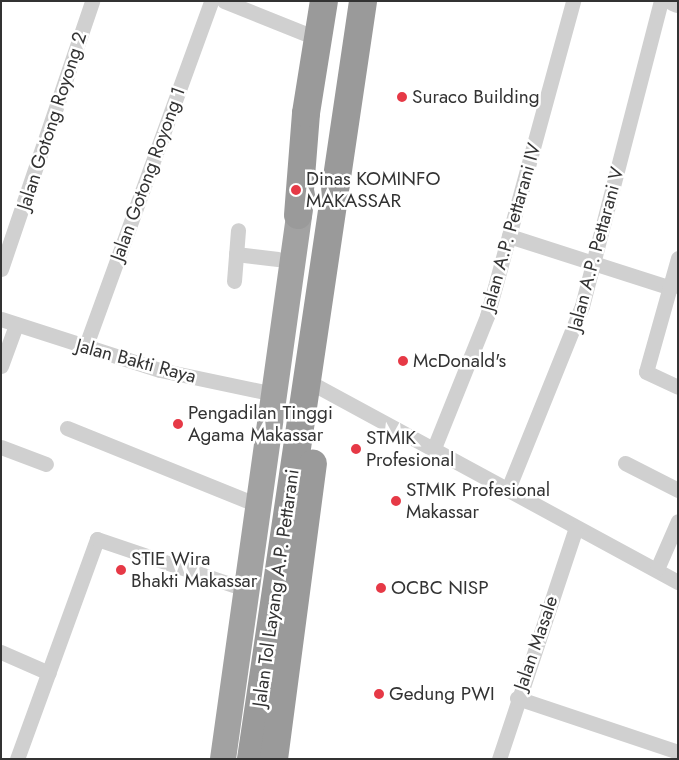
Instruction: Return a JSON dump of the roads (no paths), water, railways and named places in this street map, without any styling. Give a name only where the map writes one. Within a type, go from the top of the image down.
[{"type":"highway","points":[[298,215],[306,113],[315,36],[316,1]]},
{"type":"highway","points":[[282,341],[272,300],[315,36],[324,1]]},
{"type":"highway","points":[[223,759],[298,215],[333,1]]},
{"type":"highway","name":"Jalan Tol Layang A.P. Pettarani","points":[[237,759],[347,1]]},
{"type":"highway","name":"Jalan Tol Layang A.P. Pettarani","points":[[250,759],[309,395],[363,1]]},
{"type":"highway","points":[[269,759],[309,395],[372,1]]},
{"type":"highway","points":[[274,759],[314,459],[309,395]]},
{"type":"highway","points":[[245,589],[254,607],[265,609],[273,610],[288,595]]},
{"type":"highway","points":[[231,696],[244,676],[258,675],[273,684],[284,728]]},
{"type":"street","name":"Jalan Gotong Royong 2","points":[[1,270],[92,1]]},
{"type":"street","name":"Jalan Gotong Royong 1","points":[[85,348],[211,1]]},
{"type":"street","points":[[224,1],[315,36]]},
{"type":"street","name":"Jalan A.P. Pettarani IV","points":[[434,448],[487,316],[573,1]]},
{"type":"street","name":"Jalan A.P. Pettarani V","points":[[508,489],[570,343],[594,264],[661,1]]},
{"type":"street","points":[[673,1],[678,3]]},
{"type":"street","points":[[234,280],[238,230]]},
{"type":"street","points":[[509,236],[671,288]]},
{"type":"street","points":[[236,254],[278,259]]},
{"type":"street","points":[[678,258],[646,372],[678,387]]},
{"type":"street","name":"Jalan Bakti Raya","points":[[1,319],[85,348],[160,370],[274,394]]},
{"type":"street","points":[[1,366],[16,325]]},
{"type":"street","points":[[309,395],[434,448],[678,582]]},
{"type":"street","points":[[67,428],[258,505]]},
{"type":"street","points":[[1,447],[46,464]]},
{"type":"street","points":[[626,463],[678,490]]},
{"type":"street","points":[[657,569],[678,521]]},
{"type":"street","name":"Jalan Masale","points":[[499,759],[517,698],[576,527]]},
{"type":"street","points":[[17,759],[98,539],[245,589]]},
{"type":"street","points":[[1,652],[49,673]]},
{"type":"street","points":[[517,698],[678,752]]},
{"type":"place","name":"Suraco Building","points":[[402,97]]},
{"type":"place","name":"Dinas KOMINFO MAKASSAR","points":[[296,190]]},
{"type":"place","name":"McDonald's","points":[[403,361]]},
{"type":"place","name":"Pengadilan Tinggi Agama Makassar","points":[[178,424]]},
{"type":"place","name":"STMIK Profesional","points":[[356,449]]},
{"type":"place","name":"STMIK Profesional Makassar","points":[[396,501]]},
{"type":"place","name":"STIE Wira Bhakti Makassar","points":[[121,570]]},
{"type":"place","name":"OCBC NISP","points":[[381,588]]},
{"type":"place","name":"Gedung PWI","points":[[379,694]]}]
